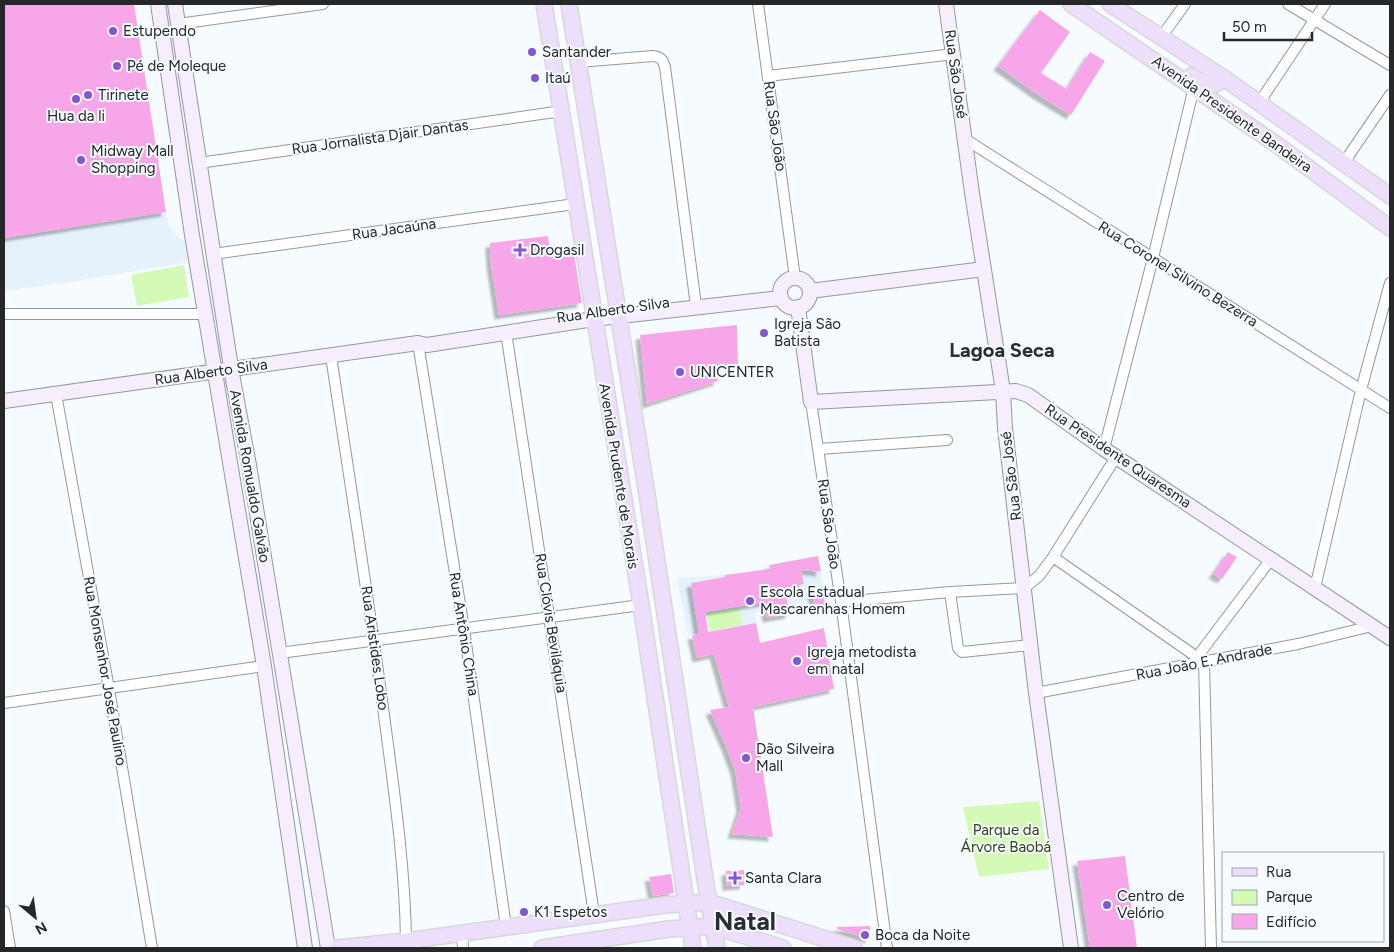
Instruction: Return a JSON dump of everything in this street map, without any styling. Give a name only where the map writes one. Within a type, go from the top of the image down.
[{"type":"main road","name":"Avenida Romualdo Galvão","points":[[158,4],[192,235],[264,666],[305,948]]},
{"type":"main road","name":"Avenida Romualdo Galvão","points":[[175,4],[231,369],[280,652],[328,948]]},
{"type":"main road","name":"Avenida Prudente de Morais","points":[[544,4],[641,605],[693,948]]},
{"type":"main road","name":"Avenida Prudente de Morais","points":[[570,4],[717,948]]},
{"type":"main road","name":"Rua São José","points":[[946,4],[972,193],[1003,391],[1005,428],[1030,645],[1071,948]]},
{"type":"main road","name":"Avenida Presidente Bandeira","points":[[1071,4],[1276,144],[1390,228]]},
{"type":"main road","name":"Avenida Presidente Bandeira","points":[[1110,4],[1224,78],[1390,196]]},
{"type":"main road","points":[[1147,55],[1211,85],[1216,85],[1224,78]]},
{"type":"main road","points":[[1276,144],[1290,126]]},
{"type":"main road","points":[[810,291],[984,268]]},
{"type":"main road","points":[[795,278],[805,282],[810,291],[808,301],[798,307],[787,305],[781,293],[787,281],[795,278]]},
{"type":"main road","name":"Rua Alberto Silva","points":[[418,343],[426,336],[781,293]]},
{"type":"main road","name":"Rua São João","points":[[798,307],[812,402]]},
{"type":"main road","name":"Rua Alberto Silva","points":[[4,401],[418,343],[427,345],[593,315]]},
{"type":"main road","name":"Rua Presidente Quaresma","points":[[812,402],[1016,391],[1028,396],[1104,449],[1390,638]]},
{"type":"main road","points":[[338,948],[406,941],[462,941],[506,927],[685,902],[709,902],[854,948]]},
{"type":"main road","points":[[542,948],[669,929],[714,926],[783,948]]},
{"type":"street","points":[[178,24],[323,4]]},
{"type":"street","name":"Rua São João","points":[[758,4],[795,278]]},
{"type":"street","points":[[1162,36],[1185,4]]},
{"type":"street","points":[[1288,4],[1390,65]]},
{"type":"street","points":[[1259,103],[1325,4]]},
{"type":"street","points":[[768,76],[954,54]]},
{"type":"street","points":[[578,62],[653,56],[659,56],[663,60],[696,303]]},
{"type":"street","points":[[1104,449],[1194,87]]},
{"type":"street","points":[[1343,164],[1390,95]]},
{"type":"street","name":"Rua Jornalista Djair Dantas","points":[[199,163],[562,111]]},
{"type":"street","name":"Rua Coronel Silvino Bezerra","points":[[965,139],[1390,408]]},
{"type":"street","name":"Rua Jacaúna","points":[[213,254],[575,204]]},
{"type":"street","points":[[1315,588],[1361,390],[1390,283]]},
{"type":"street","points":[[4,314],[206,314]]},
{"type":"street","name":"Rua Clóvis Beviláquia","points":[[506,332],[594,914]]},
{"type":"street","name":"Rua Antônio China","points":[[418,343],[464,629],[506,927]]},
{"type":"street","name":"Rua Aristides Lobo","points":[[331,356],[374,640],[401,842],[406,941]]},
{"type":"street","name":"Rua Monsenhor José Paulino","points":[[56,394],[109,689],[152,948]]},
{"type":"street","name":"Rua São João","points":[[812,402],[841,602],[887,948]]},
{"type":"street","points":[[819,449],[948,440]]},
{"type":"street","points":[[841,602],[950,592],[1024,588],[1039,576],[1054,557],[1116,457]]},
{"type":"street","points":[[1054,557],[1201,659]]},
{"type":"street","points":[[1211,948],[1201,659],[1271,559]]},
{"type":"street","points":[[950,592],[958,648],[962,652],[1030,645]]},
{"type":"street","points":[[280,652],[641,605]]},
{"type":"street","name":"Rua João E. Andrade","points":[[1036,694],[1201,659],[1298,648],[1372,626]]},
{"type":"street","points":[[4,703],[264,666]]},
{"type":"street","points":[[4,911],[10,948]]},
{"type":"shaded area","name":"Midway Mall Shopping","points":[[4,4],[134,4],[168,224],[174,233],[185,242],[188,262],[4,291]]},
{"type":"shaded area","name":"Escola Estadual Mascarenhas Homem","points":[[781,567],[821,572],[825,600],[755,612],[756,623],[688,635],[677,578],[725,575]]},
{"type":"green space","points":[[184,265],[189,297],[137,306],[131,275]]},
{"type":"green space","points":[[739,608],[742,625],[710,631],[707,613]]},
{"type":"green space","name":"Parque da Árvore Baobá","points":[[1039,801],[1049,869],[979,877],[963,807]]},
{"type":"building","name":"Midway Mall Shopping","points":[[4,4],[134,4],[166,212],[4,238]]},
{"type":"building","points":[[1040,10],[1070,32],[1041,73],[1067,89],[1090,52],[1105,61],[1071,115],[1037,94],[998,66]]},
{"type":"building","points":[[548,236],[551,256],[574,254],[582,303],[499,315],[490,243]]},
{"type":"building","name":"UNICENTER","points":[[737,325],[738,364],[716,363],[718,381],[647,404],[640,335]]},
{"type":"building","points":[[1228,552],[1237,557],[1222,579],[1213,574]]},
{"type":"building","points":[[818,556],[821,572],[801,570],[804,584],[784,589],[790,614],[767,618],[765,602],[705,612],[708,632],[756,623],[760,643],[824,628],[834,689],[753,707],[773,837],[732,834],[741,808],[735,770],[710,710],[729,707],[714,654],[697,658],[692,635],[699,634],[691,583],[725,577],[725,575],[770,569],[769,565]]},
{"type":"building","points":[[823,589],[826,608],[815,610],[812,591]]},
{"type":"building","name":"Centro de Velório","points":[[1125,856],[1137,948],[1090,948],[1077,861]]},
{"type":"building","name":"Santa Clara","points":[[744,870],[744,885],[727,886],[726,871]]},
{"type":"building","points":[[671,874],[674,893],[653,896],[649,877]]},
{"type":"building","name":"Boca da Noite","points":[[870,926],[870,939],[837,929],[837,927]]},
{"type":"place","name":"Estupendo","points":[[113,31]]},
{"type":"place","name":"Santander","points":[[532,52]]},
{"type":"place","name":"Pé de Moleque","points":[[117,66]]},
{"type":"place","name":"Itaú","points":[[535,78]]},
{"type":"place","name":"Tirinete","points":[[88,95]]},
{"type":"place","name":"Hua da li","points":[[76,99]]},
{"type":"place","name":"Midway Mall Shopping","points":[[81,160]]},
{"type":"place","name":"Drogasil","points":[[520,250]]},
{"type":"place","name":"Igreja São Batista","points":[[764,333]]},
{"type":"place","name":"UNICENTER","points":[[680,372]]},
{"type":"place","name":"Escola Estadual Mascarenhas Homem","points":[[750,601]]},
{"type":"place","name":"Igreja metodista em natal","points":[[797,661]]},
{"type":"place","name":"Dão Silveira Mall","points":[[746,758]]},
{"type":"place","name":"Santa Clara","points":[[735,878]]},
{"type":"place","name":"Centro de Velório","points":[[1107,905]]},
{"type":"place","name":"K1 Espetos","points":[[524,912]]},
{"type":"place","name":"Boca da Noite","points":[[865,935]]},
{"type":"district","name":"Lagoa Seca","points":[[1002,350]]},
{"type":"district","name":"Natal","points":[[745,921]]}]
